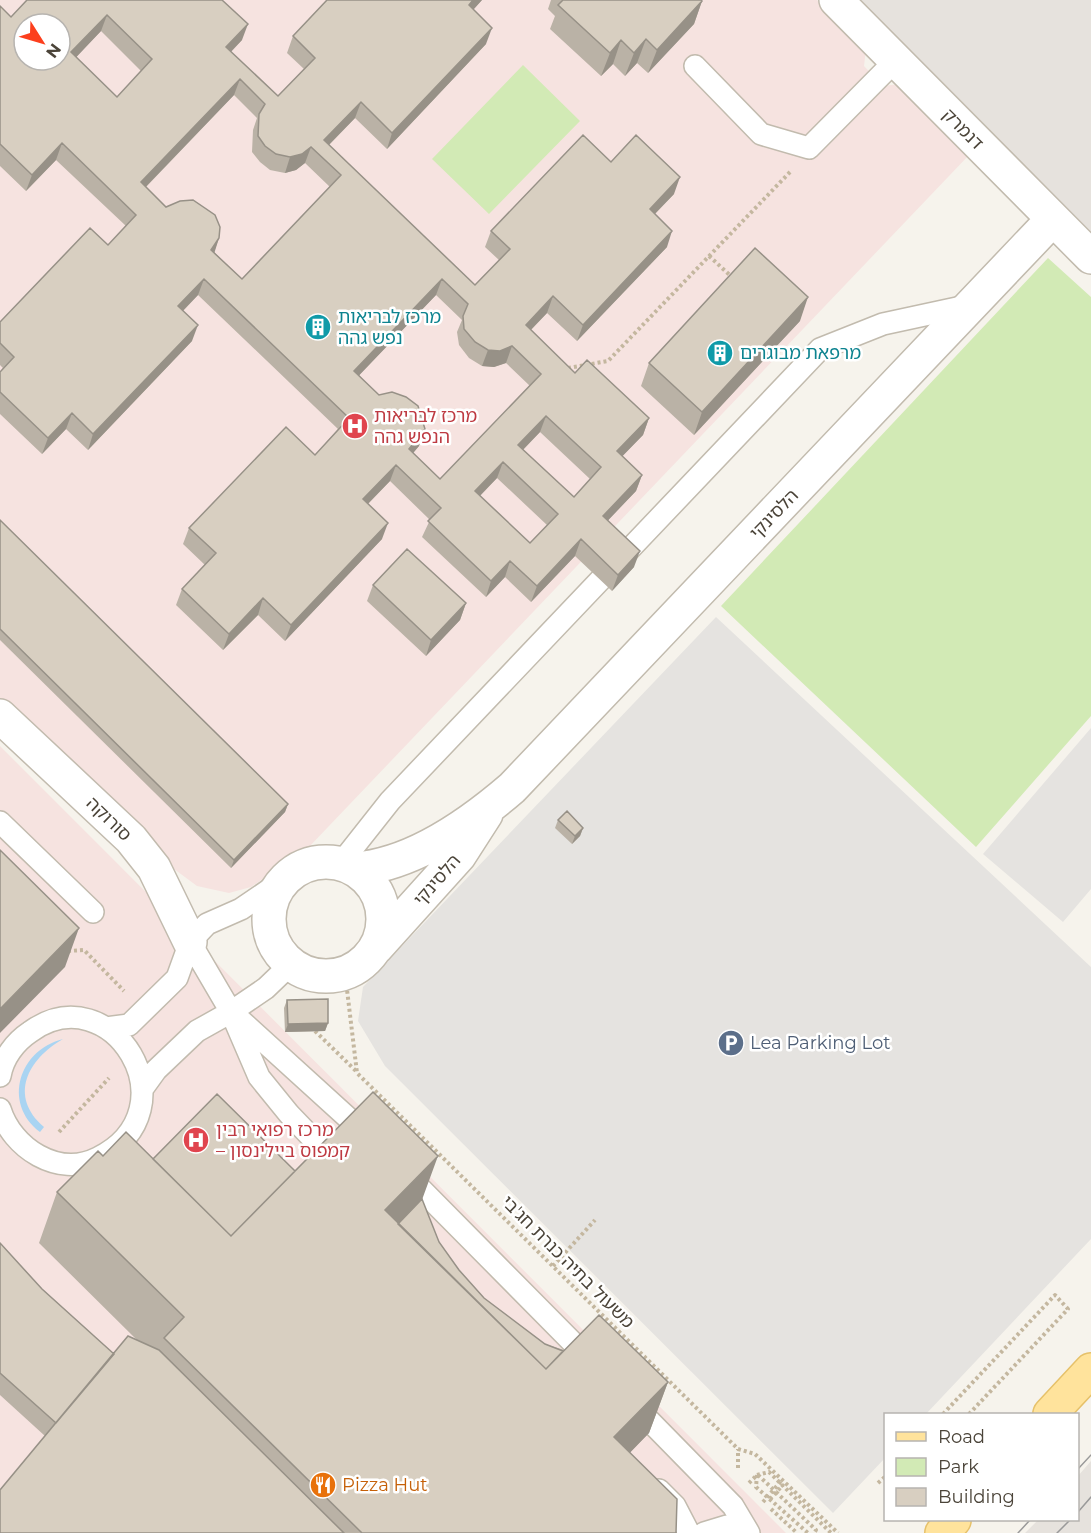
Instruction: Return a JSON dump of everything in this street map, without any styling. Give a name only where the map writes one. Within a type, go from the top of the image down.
[{"type":"main road","points":[[1051,1413],[1091,1370]]},
{"type":"main road","points":[[942,1533],[953,1521]]},
{"type":"street","name":"דנמרק","points":[[836,0],[1091,257]]},
{"type":"street","name":"הלסינקי","points":[[348,866],[381,867],[410,857],[492,806],[527,774],[1053,219]]},
{"type":"street","name":"סורוקה","points":[[2,721],[131,839],[154,868],[190,942]]},
{"type":"street","name":"הלסינקי","points":[[375,950],[459,856],[492,806]]},
{"type":"street","points":[[326,861],[348,866],[370,880],[380,896],[384,915],[382,933],[375,950],[362,964],[345,973],[326,977],[307,974],[291,964],[278,951],[270,934],[268,915],[273,897],[282,881],[295,870],[310,863],[326,861]]},
{"type":"lane","points":[[695,66],[761,134],[809,148],[896,60]]},
{"type":"lane","points":[[348,866],[390,801],[820,349],[883,324],[974,304]]},
{"type":"lane","points":[[0,822],[93,912]]},
{"type":"lane","points":[[106,1028],[129,1025],[177,978],[190,942],[207,924],[241,909],[282,881]]},
{"type":"lane","points":[[190,942],[231,1012],[259,1077],[289,1114],[355,1183]]},
{"type":"lane","points":[[143,1088],[156,1070],[197,1031],[231,1012],[266,988],[291,964]]},
{"type":"lane","points":[[231,1012],[388,1157],[733,1506],[748,1533]]},
{"type":"lane","points":[[0,1076],[8,1054],[21,1038],[53,1021],[71,1018],[89,1021],[106,1028],[121,1039],[132,1053],[140,1070],[143,1088],[141,1106],[124,1140],[110,1152],[93,1160],[75,1164],[56,1162],[37,1156],[21,1145],[8,1130],[0,1109]]},
{"type":"lane","points":[[641,1472],[675,1506],[689,1533]]},
{"type":"lane","points":[[704,1533],[727,1526],[748,1533]]},
{"type":"path","points":[[559,371],[608,361],[797,165]]},
{"type":"path","points":[[709,256],[737,282]]},
{"type":"path","points":[[61,951],[84,950],[144,1011]]},
{"type":"path","points":[[345,973],[357,1072]]},
{"type":"path","name":"משעול בתיה כנרת חג'בי","points":[[315,1031],[738,1449],[755,1454],[838,1533]]},
{"type":"path","points":[[75,1115],[132,1053]]},
{"type":"path","points":[[553,1266],[595,1220]]},
{"type":"path","points":[[944,1413],[1055,1295],[1068,1309],[973,1413]]},
{"type":"path","points":[[757,1475],[769,1472],[783,1482],[831,1533]]},
{"type":"path","points":[[757,1475],[816,1530],[814,1533]]},
{"type":"path","points":[[757,1475],[756,1487],[808,1533]]},
{"type":"path","points":[[878,1483],[884,1477]]},
{"type":"path","points":[[770,1499],[783,1482]]},
{"type":"path","points":[[763,1502],[783,1482]]},
{"type":"shaded area","name":"מרכז לבריאות הנפש גהה","points":[[0,0],[817,0],[866,49],[864,66],[883,86],[900,84],[970,154],[308,848],[251,887],[229,893],[197,886],[166,863],[0,699]]},
{"type":"shaded area","points":[[837,0],[1091,0],[1091,256]]},
{"type":"shaded area","name":"Lea Parking Lot","points":[[716,617],[1091,967],[1091,1239],[927,1413],[884,1413],[884,1459],[833,1513],[385,1066],[358,1021],[363,987]]},
{"type":"shaded area","points":[[1091,728],[1091,889],[1063,922],[983,854]]},
{"type":"shaded area","name":"מרכז רפואי רבין – קמפוס ביילינסון","points":[[0,746],[786,1533],[0,1533]]},
{"type":"shaded area","points":[[1091,1461],[1091,1533],[1025,1533],[1037,1521],[1079,1521],[1079,1475]]},
{"type":"green space","points":[[523,65],[580,121],[489,214],[432,159]]},
{"type":"green space","points":[[1048,258],[1091,297],[1091,716],[976,847],[721,606]]},
{"type":"water","points":[[63,1039],[40,1057],[32,1067],[27,1079],[25,1091],[27,1103],[33,1115],[44,1127],[40,1132],[28,1120],[21,1107],[19,1093],[21,1079],[26,1066],[36,1054],[48,1045]]},
{"type":"building","name":"מרכז לבריאות נפש גהה","points":[[27,0],[222,0],[248,24],[226,47],[278,96],[315,58],[293,36],[327,0],[473,0],[469,5],[492,28],[392,133],[361,102],[324,140],[475,285],[510,249],[491,231],[583,135],[611,162],[636,135],[680,177],[650,209],[672,231],[583,325],[553,296],[526,325],[575,373],[587,360],[649,418],[617,451],[642,475],[603,516],[640,551],[618,575],[581,539],[537,586],[510,561],[491,581],[428,521],[441,508],[396,465],[363,499],[388,523],[291,625],[263,598],[229,634],[182,589],[216,553],[189,528],[286,427],[315,455],[349,418],[204,279],[178,306],[198,325],[93,434],[72,413],[48,438],[0,392],[0,372],[14,357],[0,343],[0,322],[90,228],[108,245],[136,215],[62,143],[32,175],[0,144],[0,6],[12,16],[12,72],[72,72],[72,53],[117,97],[152,59],[107,15],[72,51],[72,12],[16,12]],"holes":[[[240,79],[265,104],[259,114],[258,136],[265,146],[276,154],[290,157],[302,154],[311,147],[341,175],[242,279],[211,250],[219,238],[220,227],[215,215],[193,200],[180,201],[166,207],[141,182]],[[442,279],[468,304],[463,316],[464,329],[475,342],[488,350],[500,351],[512,346],[541,374],[440,479],[409,449],[425,429],[418,406],[406,397],[392,392],[379,395],[354,371]],[[546,416],[601,467],[574,497],[518,445]],[[503,462],[558,514],[530,543],[475,491]]]},
{"type":"building","points":[[563,0],[702,1],[657,50],[646,39],[634,53],[621,40],[610,53],[558,5]]},
{"type":"building","name":"מרפאת מבוגרים","points":[[755,248],[808,297],[702,412],[649,363]]},
{"type":"building","points":[[0,520],[288,804],[234,860],[0,629]]},
{"type":"building","points":[[407,549],[466,603],[431,640],[373,585]]},
{"type":"building","points":[[567,811],[583,828],[575,836],[558,820]]},
{"type":"building","points":[[0,850],[79,928],[0,1009]]},
{"type":"building","points":[[328,999],[328,1023],[288,1024],[287,1000]]},
{"type":"building","points":[[373,1092],[438,1156],[385,1210],[546,1369],[599,1315],[668,1382],[614,1437],[677,1499],[676,1533],[362,1533],[164,1338],[184,1317],[57,1192],[98,1151],[103,1156],[126,1132],[231,1236]]},
{"type":"building","points":[[217,1094],[295,1171],[231,1236],[153,1159]]},
{"type":"building","points":[[422,1199],[439,1242],[459,1270],[484,1298],[545,1344],[563,1351],[546,1369],[398,1224]]},
{"type":"building","points":[[0,1243],[42,1289],[114,1354],[56,1423],[0,1373]]},
{"type":"building","points":[[128,1336],[159,1350],[344,1533],[0,1533],[0,1490]]},
{"type":"tram line","points":[[1079,1468],[1091,1455]]},
{"type":"tram line","points":[[1079,1511],[1091,1497]]},
{"type":"tram line","points":[[1018,1533],[1029,1521]]},
{"type":"tram line","points":[[1057,1533],[1069,1521]]},
{"type":"place","name":"מרכז לבריאות נפש גהה","points":[[318,327]]},
{"type":"place","name":"מרפאת מבוגרים","points":[[720,353]]},
{"type":"place","name":"מרכז לבריאות הנפש גהה","points":[[355,426]]},
{"type":"place","name":"Lea Parking Lot","points":[[731,1043]]},
{"type":"place","name":"מרכז רפואי רבין – קמפוס ביילינסון","points":[[196,1140]]},
{"type":"place","name":"Pizza Hut","points":[[323,1485]]}]
